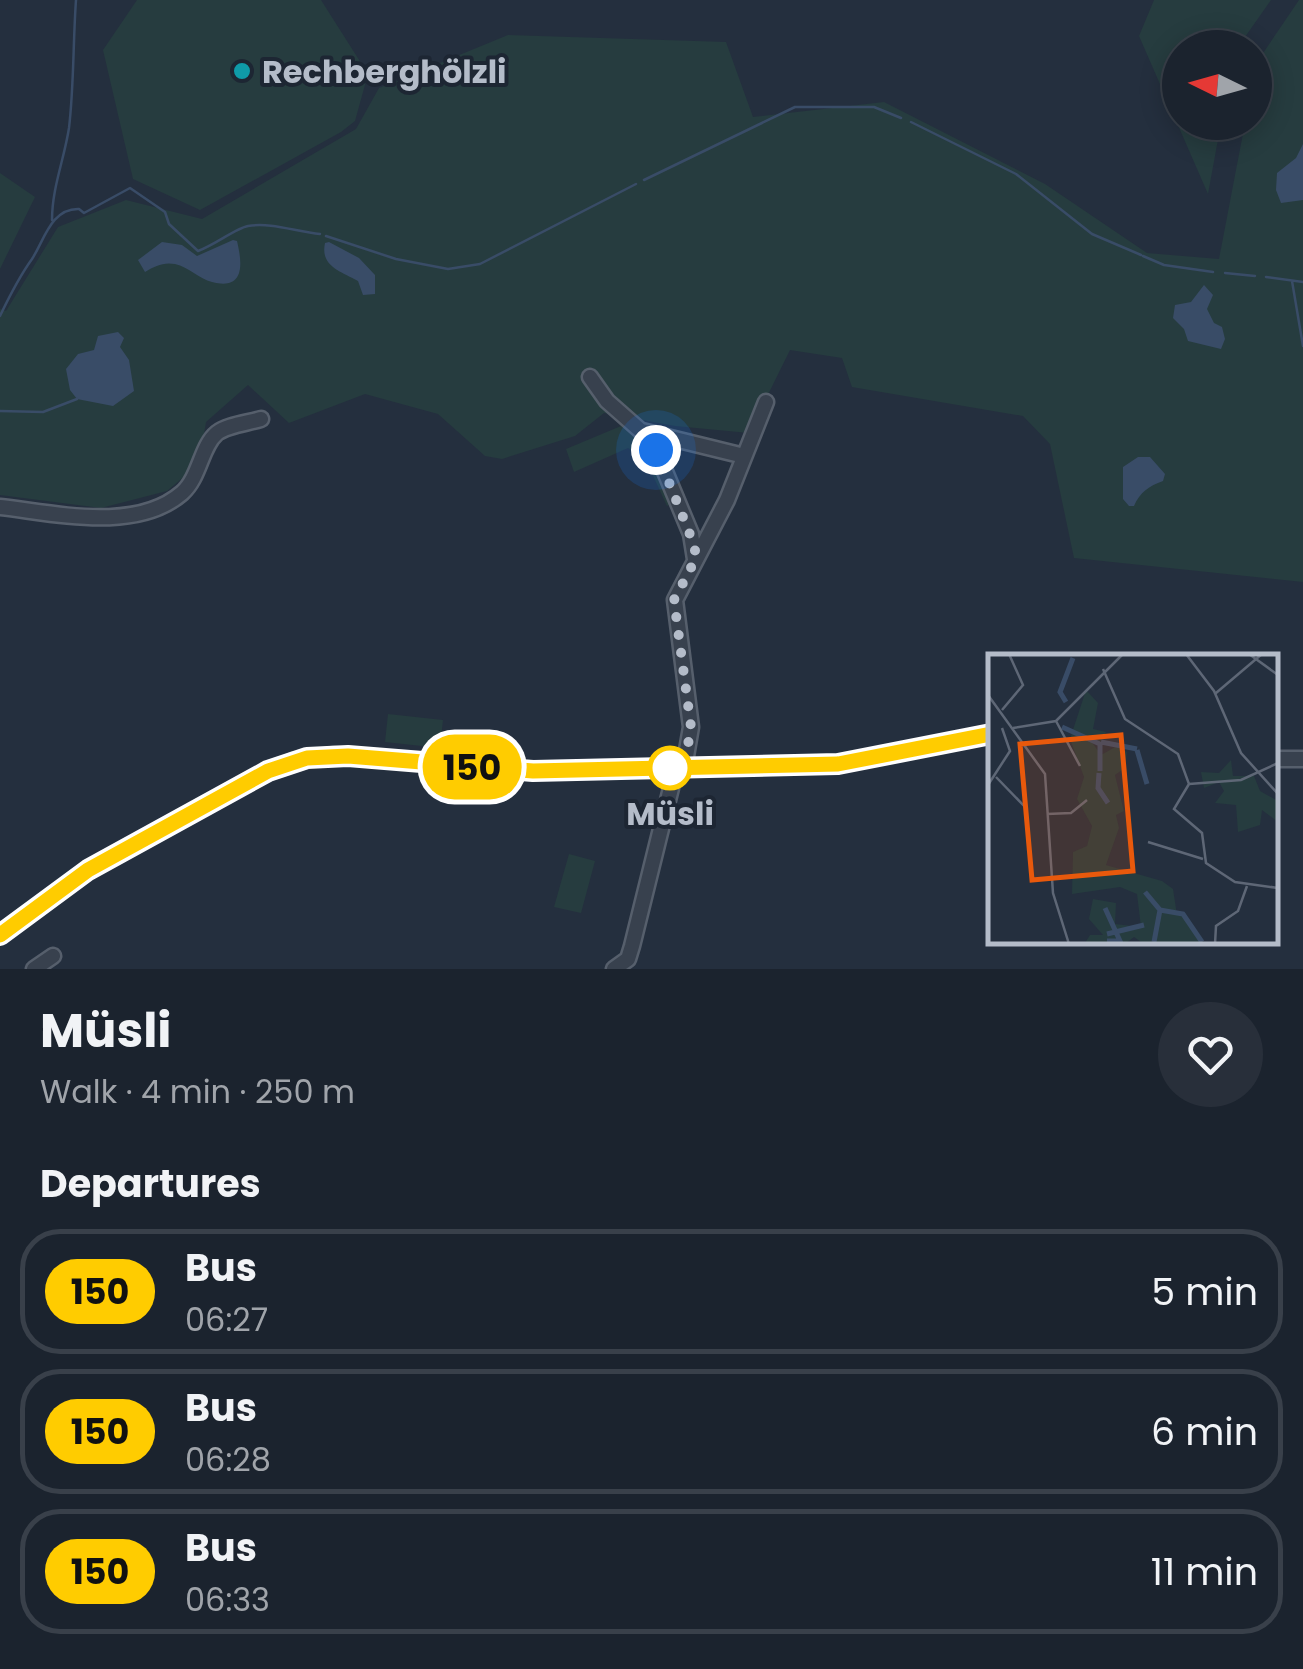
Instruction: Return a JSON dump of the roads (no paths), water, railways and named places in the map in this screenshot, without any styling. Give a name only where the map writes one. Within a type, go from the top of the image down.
[{"type":"street","points":[[590,377],[656,450],[691,534],[695,560]]},
{"type":"street","points":[[614,969],[628,959],[691,727],[674,600],[727,500],[766,402]]},
{"type":"street","points":[[0,508],[71,518],[154,510],[183,493],[217,432],[261,418]]},
{"type":"street","points":[[641,431],[744,456]]},
{"type":"street","points":[[0,935],[88,870],[250,780],[293,761],[334,756],[505,770],[838,764],[988,734]]},
{"type":"street","points":[[1278,759],[1303,760]]},
{"type":"street","points":[[34,969],[53,956]]},
{"type":"water","points":[[1303,144],[1303,200],[1281,203],[1276,190],[1277,173],[1296,158]]},
{"type":"water","points":[[237,241],[239,273],[236,279],[223,284],[175,264],[159,265],[145,272],[138,260],[162,242],[182,245],[197,256]]},
{"type":"water","points":[[325,243],[359,258],[375,275],[375,294],[363,295],[358,281],[328,262],[324,251]]},
{"type":"water","points":[[1204,285],[1213,295],[1207,309],[1214,323],[1222,327],[1225,339],[1221,349],[1188,341],[1184,329],[1173,318],[1175,305],[1191,302]]},
{"type":"water","points":[[118,332],[124,338],[120,347],[129,360],[134,391],[113,406],[77,399],[70,390],[66,369],[78,354],[94,350],[98,336]]},
{"type":"water","points":[[1138,457],[1150,457],[1165,474],[1163,481],[1129,506],[1123,499],[1123,467]]},
{"type":"waterway","points":[[52,220],[69,128],[76,0]]},
{"type":"waterway","points":[[644,180],[795,107],[874,107],[901,118]]},
{"type":"waterway","points":[[911,122],[1016,174],[1092,234],[1141,255]]},
{"type":"waterway","points":[[326,236],[396,259],[448,269],[480,264],[636,184]]},
{"type":"waterway","points":[[0,316],[55,220],[69,210],[84,213],[130,188],[165,212],[169,224],[198,251],[248,226],[320,234]]},
{"type":"waterway","points":[[1143,256],[1164,265],[1213,272]]},
{"type":"waterway","points":[[1225,273],[1255,276]]},
{"type":"waterway","points":[[1266,277],[1303,282]]},
{"type":"waterway","points":[[1292,281],[1303,346]]},
{"type":"waterway","points":[[0,411],[43,412],[77,399]]},
{"type":"place","name":"Rechberghölzli","points":[[242,71]]},
{"type":"place","name":"Müsli","points":[[670,768]]}]
